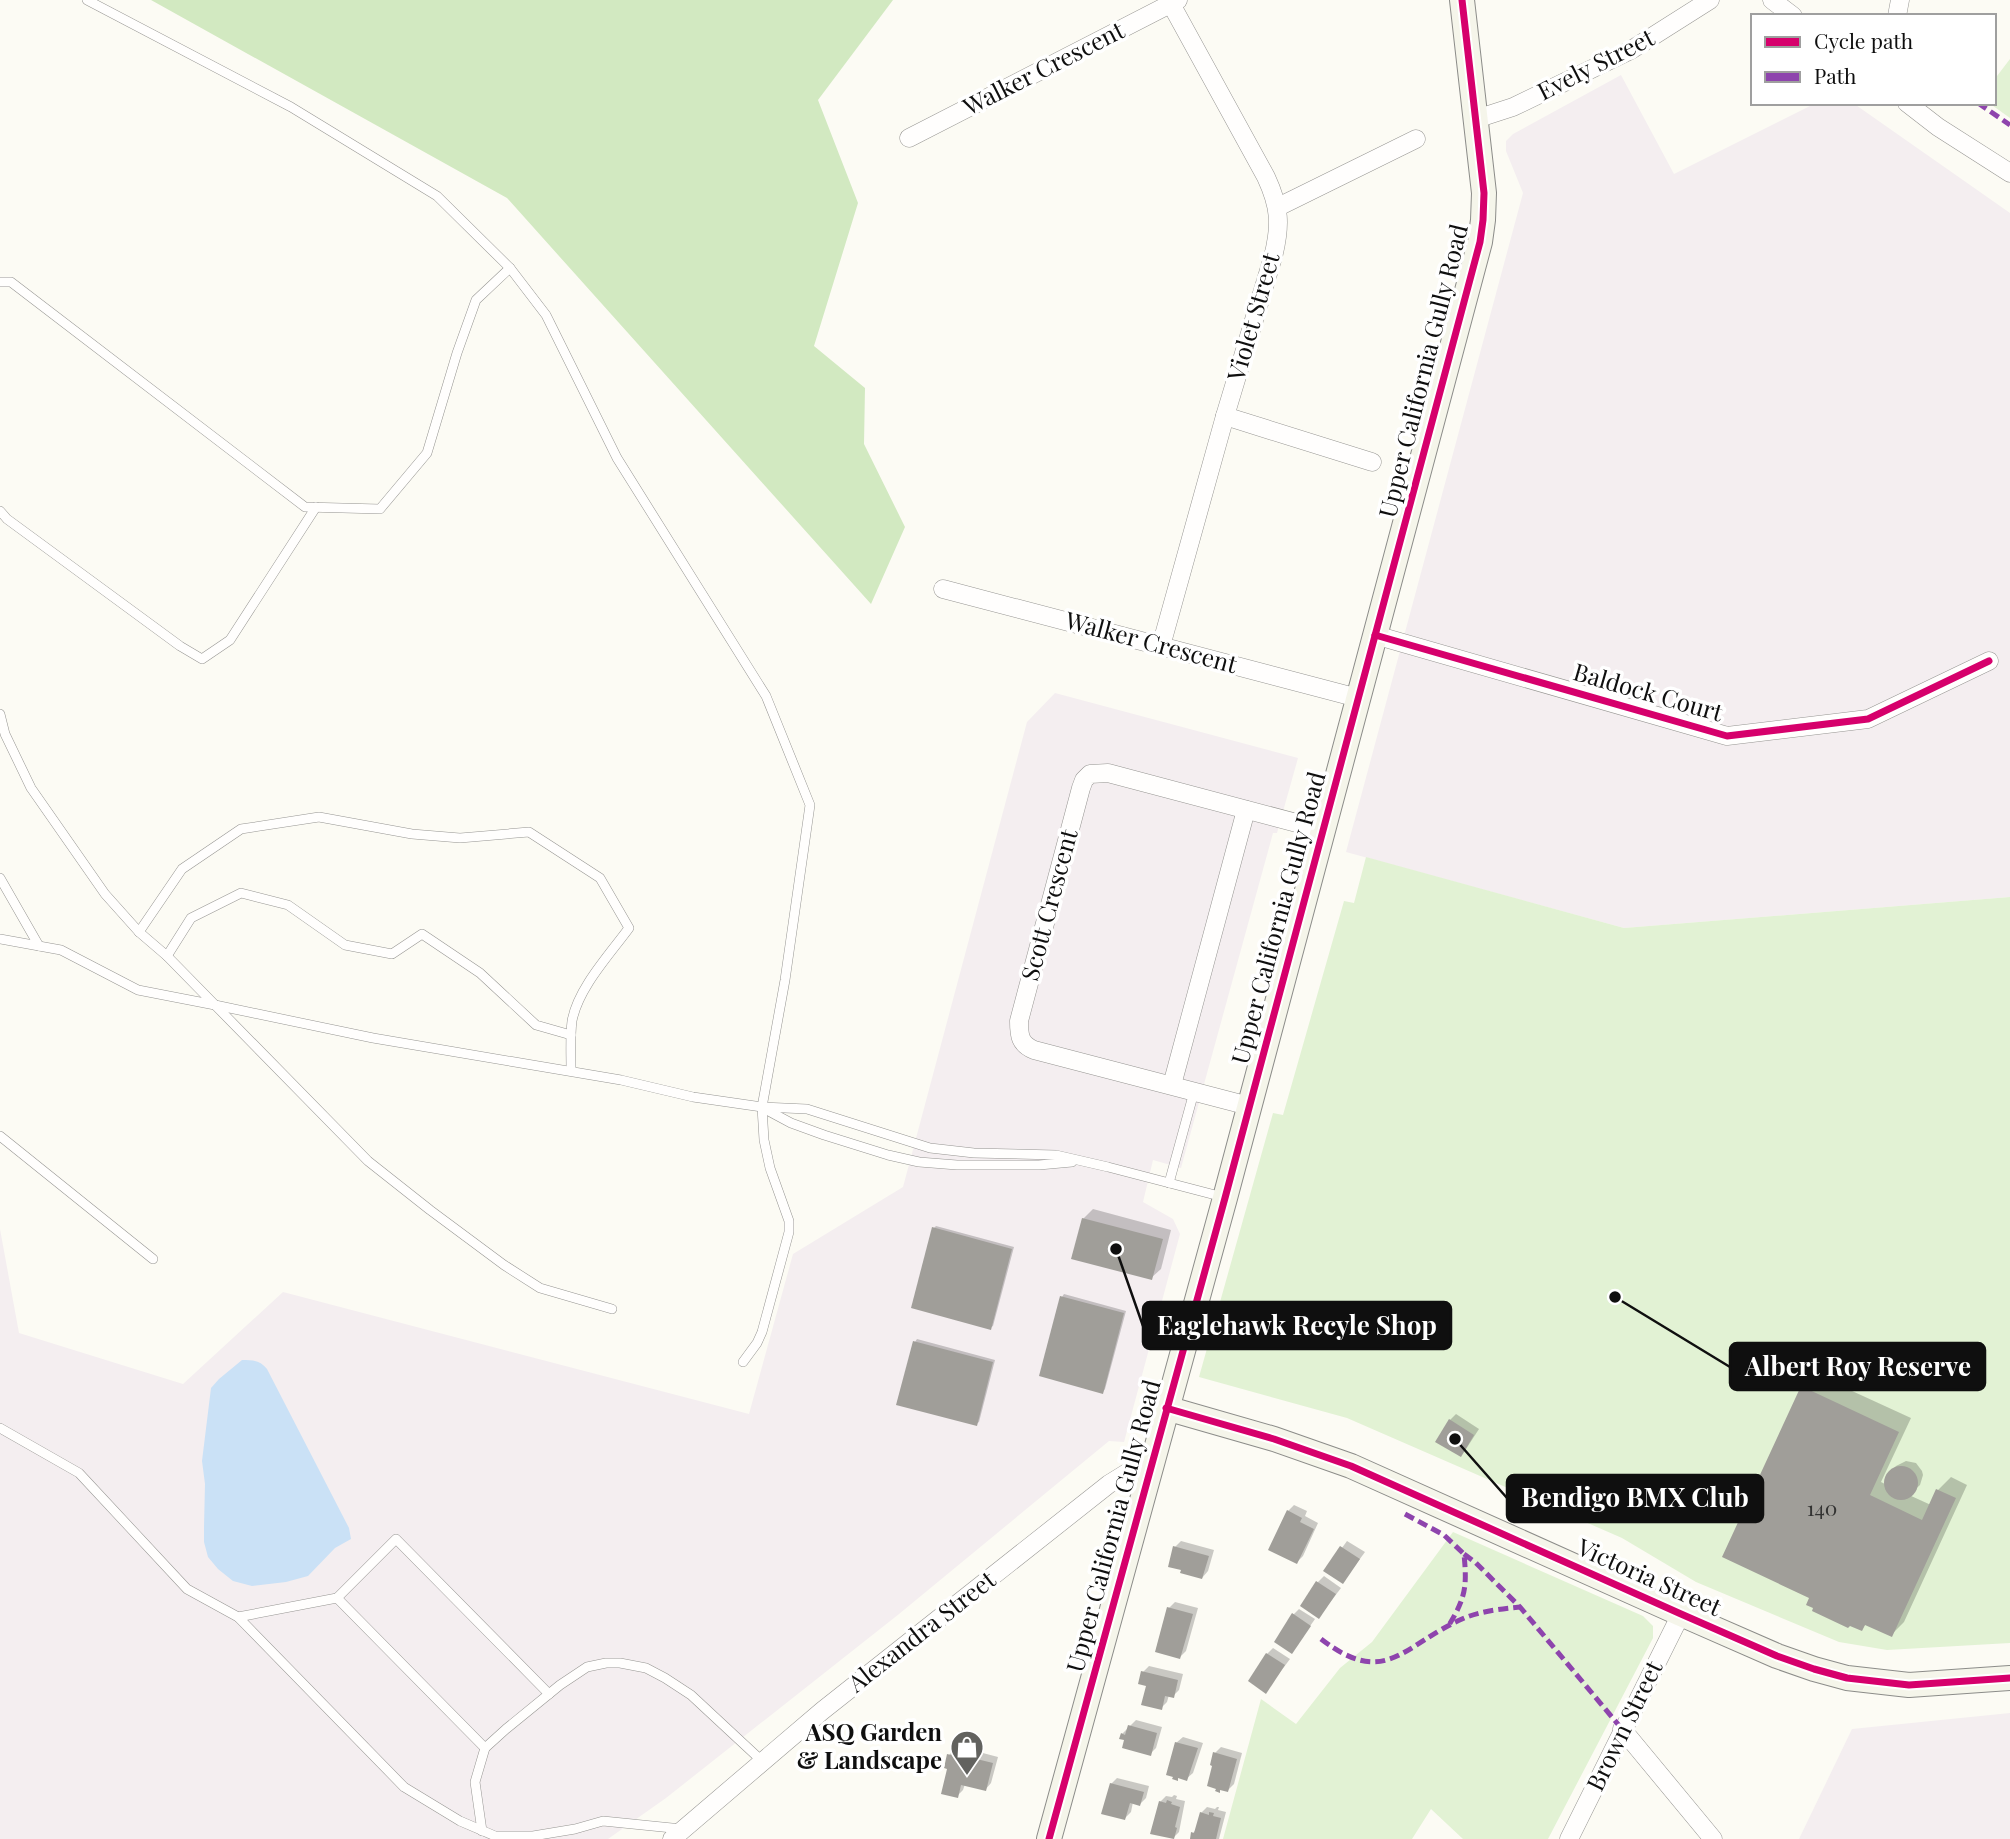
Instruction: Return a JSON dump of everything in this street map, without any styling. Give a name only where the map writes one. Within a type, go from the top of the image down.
[{"type":"street","name":"Upper California Gully Road","points":[[1049,1839],[1225,1198],[1480,242],[1484,193],[1462,0]]},
{"type":"street","name":"Evely Street","points":[[1476,118],[1513,107],[1631,50],[1710,0]]},
{"type":"street","points":[[1772,0],[1790,14]]},
{"type":"street","name":"Walker Crescent","points":[[909,138],[1174,2]]},
{"type":"street","name":"Violet Street","points":[[1161,646],[1225,416],[1273,257],[1278,207],[1266,177],[1174,2]]},
{"type":"street","points":[[1910,105],[1938,127],[2010,173]]},
{"type":"street","points":[[1278,207],[1416,139]]},
{"type":"street","points":[[1225,416],[1373,462]]},
{"type":"street","name":"Walker Crescent","points":[[943,589],[1358,698]]},
{"type":"street","name":"Baldock Court","points":[[1375,635],[1727,736],[1868,719],[1989,661]]},
{"type":"street","name":"Scott Crescent","points":[[1249,1106],[1034,1050],[1021,1043],[1019,1021],[1081,788],[1090,774],[1108,772],[1323,830]]},
{"type":"street","points":[[1172,1086],[1246,810]]},
{"type":"street","name":"Victoria Street","points":[[1166,1408],[1274,1439],[1351,1466],[1681,1614],[1777,1656],[1814,1669],[1847,1678],[1909,1685],[2010,1678]]},
{"type":"street","name":"Alexandra Street","points":[[678,1834],[762,1760],[1109,1484],[1130,1471],[1150,1467]]},
{"type":"street","name":"Brown Street","points":[[1569,1839],[1681,1614]]},
{"type":"street","points":[[1622,1729],[1713,1839]]},
{"type":"lane","points":[[87,0],[291,107],[437,196],[510,268],[546,315],[618,458],[766,696],[810,805],[785,981],[762,1107],[764,1140],[770,1168],[789,1221],[789,1232],[762,1332],[743,1362]]},
{"type":"lane","points":[[0,282],[11,282],[305,507],[380,509],[427,453],[476,300],[510,268]]},
{"type":"lane","points":[[0,511],[7,519],[180,646],[202,659],[230,640],[316,507]]},
{"type":"lane","points":[[0,715],[5,734],[31,788],[104,894],[368,1161],[504,1265],[540,1288],[612,1309]]},
{"type":"lane","points":[[139,932],[182,869],[241,829],[319,817],[412,834],[460,838],[529,832],[600,878],[629,928],[591,980],[573,1019],[571,1070]]},
{"type":"lane","points":[[0,878],[39,946]]},
{"type":"lane","points":[[167,956],[191,918],[241,893],[288,905],[345,945],[392,954],[422,934],[480,974],[536,1025],[571,1035]]},
{"type":"lane","points":[[0,939],[61,950],[138,990],[373,1038],[571,1070],[693,1097],[762,1107],[807,1109],[914,1144],[938,1149],[974,1153],[1056,1155],[1225,1198]]},
{"type":"lane","points":[[1169,1183],[1194,1092]]},
{"type":"lane","points":[[762,1107],[791,1123],[813,1131],[919,1163],[1039,1165],[1081,1162]]},
{"type":"lane","points":[[0,1136],[153,1259]]},
{"type":"lane","points":[[0,1428],[79,1473],[187,1589],[238,1617],[404,1787],[460,1821],[495,1836],[531,1838],[603,1821],[678,1834]]},
{"type":"lane","points":[[238,1617],[337,1598],[396,1539],[549,1694]]},
{"type":"lane","points":[[337,1598],[485,1748]]},
{"type":"lane","points":[[482,1831],[475,1782],[485,1748],[549,1694],[587,1667],[606,1663],[646,1668],[691,1695],[762,1760]]},
{"type":"shaded area","points":[[1621,75],[1674,174],[1812,105],[1856,105],[2010,213],[2010,897],[1624,928],[1346,852],[1523,193],[1506,151],[1506,141],[1513,134]]},
{"type":"shaded area","points":[[1055,693],[1298,758],[1277,833],[1273,833],[1181,1168],[1153,1160],[1143,1202],[1173,1219],[1180,1234],[1124,1442],[1109,1441],[899,1614],[666,1798],[608,1839],[0,1839],[0,1229],[19,1333],[183,1384],[283,1292],[749,1414],[793,1254],[903,1187],[1027,722]]},
{"type":"shaded area","points":[[2010,1713],[2010,1839],[1799,1839],[1852,1729]]},
{"type":"green space","points":[[151,0],[893,0],[818,100],[858,203],[814,346],[865,388],[864,444],[905,527],[871,604],[507,198]]},
{"type":"green space","points":[[2010,59],[2010,118],[1992,105],[1996,105],[1996,77]]},
{"type":"green space","points":[[1366,857],[1624,928],[2010,897],[2010,1643],[1887,1650],[1839,1642],[1696,1582],[1622,1538],[1347,1418],[1199,1377],[1273,1113],[1283,1115],[1344,901],[1354,903]]},
{"type":"green space","points":[[1453,1532],[1643,1616],[1653,1626],[1653,1638],[1548,1839],[1463,1839],[1431,1809],[1412,1839],[1223,1839],[1261,1699],[1296,1724],[1340,1668],[1372,1642]]},
{"type":"water","points":[[242,1360],[256,1361],[267,1369],[349,1528],[351,1539],[335,1548],[308,1576],[286,1582],[252,1586],[233,1581],[208,1557],[204,1542],[205,1484],[202,1461],[211,1388]]},
{"type":"building","points":[[1082,1218],[1163,1239],[1152,1280],[1071,1259]]},
{"type":"building","points":[[932,1227],[1012,1249],[991,1330],[911,1308]]},
{"type":"building","points":[[1060,1296],[1124,1313],[1103,1394],[1039,1376]]},
{"type":"building","points":[[913,1341],[993,1362],[977,1426],[896,1405]]},
{"type":"building","points":[[1801,1386],[1899,1432],[1870,1495],[1922,1520],[1936,1489],[1956,1498],[1892,1637],[1865,1625],[1862,1631],[1850,1626],[1848,1628],[1812,1611],[1813,1608],[1806,1605],[1809,1598],[1722,1557]]},
{"type":"building","points":[[1449,1419],[1474,1435],[1461,1457],[1435,1442]]},
{"type":"building","points":[[1901,1466],[1913,1471],[1918,1483],[1913,1495],[1901,1500],[1889,1495],[1884,1483],[1889,1471]]},
{"type":"building","points":[[1287,1510],[1302,1518],[1300,1522],[1314,1529],[1297,1564],[1268,1550]]},
{"type":"building","points":[[1173,1546],[1209,1556],[1202,1579],[1168,1567]]},
{"type":"building","points":[[1340,1546],[1360,1559],[1343,1584],[1323,1571]]},
{"type":"building","points":[[1316,1581],[1336,1594],[1319,1619],[1300,1606]]},
{"type":"building","points":[[1167,1607],[1193,1614],[1180,1659],[1155,1652]]},
{"type":"building","points":[[1292,1613],[1311,1626],[1292,1654],[1274,1642]]},
{"type":"building","points":[[1266,1653],[1285,1665],[1266,1694],[1248,1681]]},
{"type":"building","points":[[1141,1671],[1178,1680],[1174,1698],[1165,1696],[1162,1710],[1141,1705],[1146,1686],[1138,1684]]},
{"type":"building","points":[[1128,1725],[1157,1733],[1151,1756],[1122,1748],[1124,1740],[1119,1739],[1121,1733],[1125,1735]]},
{"type":"building","points":[[1175,1742],[1198,1748],[1187,1781],[1178,1778],[1178,1781],[1166,1775]]},
{"type":"building","points":[[1213,1752],[1237,1759],[1228,1792],[1220,1790],[1220,1793],[1207,1786]]},
{"type":"building","name":"ASQ Garden & Landscape","points":[[947,1754],[993,1763],[986,1791],[961,1785],[958,1798],[941,1794],[947,1769],[944,1768]]},
{"type":"building","points":[[1110,1783],[1144,1792],[1140,1806],[1130,1803],[1125,1820],[1101,1814]]},
{"type":"building","points":[[1167,1800],[1180,1807],[1174,1839],[1150,1834],[1159,1801],[1166,1803]]},
{"type":"building","points":[[1200,1812],[1209,1815],[1209,1812],[1214,1813],[1213,1816],[1221,1818],[1216,1839],[1190,1839]]},
{"type":"marked path","points":[[1981,105],[2010,125]]},
{"type":"marked path","points":[[1405,1514],[1444,1535],[1464,1554],[1464,1591],[1449,1625]]},
{"type":"marked path","points":[[1464,1554],[1520,1607],[1622,1729]]},
{"type":"marked path","points":[[1321,1639],[1343,1654],[1362,1661],[1379,1662],[1394,1658],[1469,1616],[1520,1607]]},
{"type":"cycle path","points":[[1049,1839],[1225,1198],[1480,242],[1484,193],[1462,0]]},
{"type":"cycle path","points":[[1375,635],[1727,736],[1868,719],[1989,661]]},
{"type":"cycle path","points":[[1166,1408],[1274,1439],[1351,1466],[1681,1614],[1777,1656],[1814,1669],[1847,1678],[1909,1685],[2010,1678]]},
{"type":"place","name":"Eaglehawk Recyle Shop","points":[[1116,1249]]},
{"type":"place","name":"Albert Roy Reserve","points":[[1615,1297]]},
{"type":"place","name":"Bendigo BMX Club","points":[[1455,1439]]},
{"type":"place","name":"ASQ Garden & Landscape","points":[[967,1777]]}]
